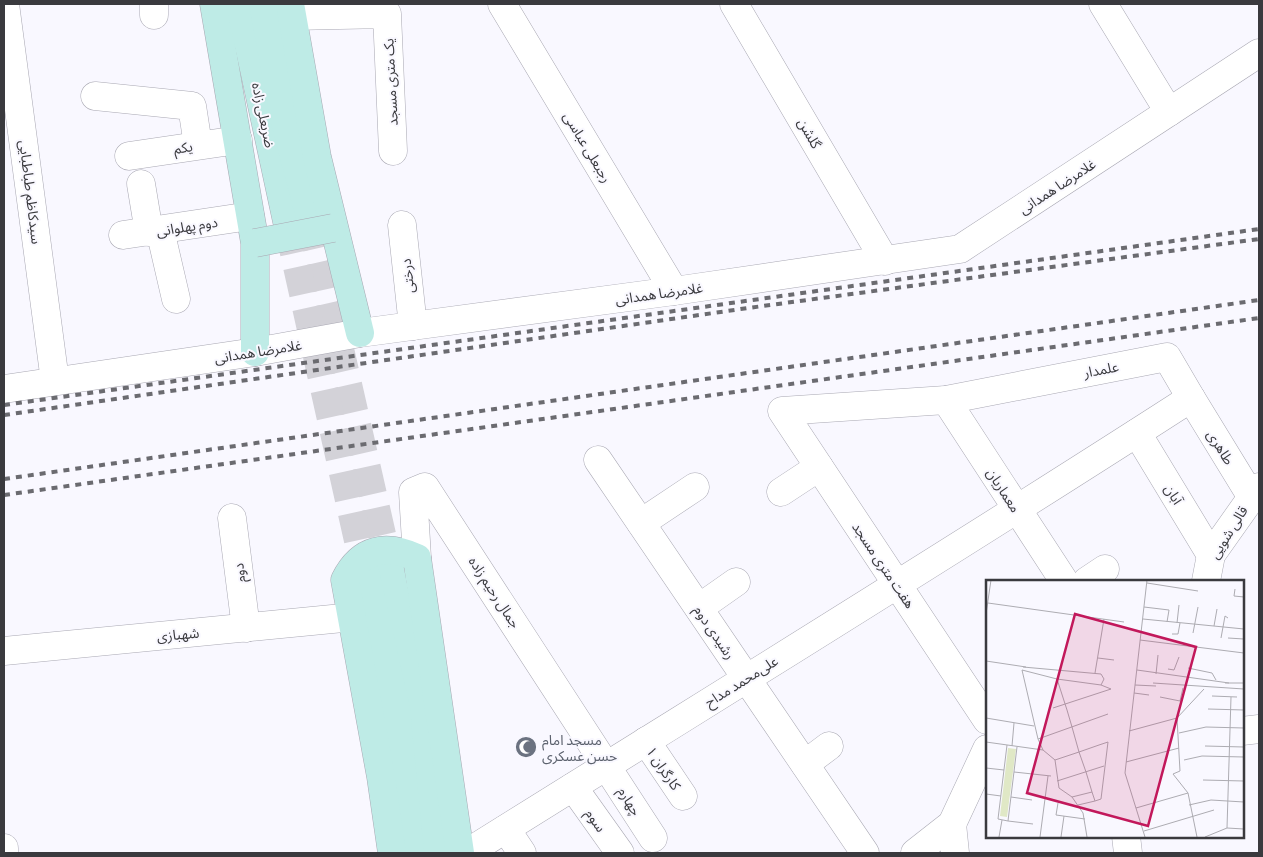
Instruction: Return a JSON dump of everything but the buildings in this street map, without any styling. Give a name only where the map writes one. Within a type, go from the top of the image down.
[{"type":"main road","points":[[214,4],[255,243],[255,352]]},
{"type":"main road","name":"ضربعلی زاده","points":[[240,4],[311,225]]},
{"type":"main road","name":"ضربعلی زاده","points":[[263,4],[285,122],[311,225]]},
{"type":"main road","points":[[291,10],[317,156],[311,225],[360,333]]},
{"type":"main road","points":[[255,243],[311,225]]},
{"type":"main road","points":[[392,853],[381,777],[345,580],[352,567],[376,550],[403,552],[417,558],[460,853]]},
{"type":"main road","points":[[410,853],[396,709],[378,571],[416,703],[435,853]]},
{"type":"street","name":"سیدکاظم طباطبایی","points":[[5,4],[55,381]]},
{"type":"street","name":"رجبعلی عباسی","points":[[502,4],[674,291]]},
{"type":"street","name":"گلشن","points":[[734,4],[885,261]]},
{"type":"street","points":[[1103,4],[1169,112]]},
{"type":"street","name":"یک متری مسجد","points":[[291,10],[387,14],[393,151]]},
{"type":"street","name":"غلامرضا همدانی","points":[[4,388],[255,352],[360,333],[674,291],[960,249],[1259,53]]},
{"type":"street","points":[[95,96],[192,106],[198,145]]},
{"type":"street","name":"یکم","points":[[129,156],[238,140]]},
{"type":"street","points":[[141,184],[144,232],[176,298]]},
{"type":"street","name":"دوم پهلوانی","points":[[144,232],[250,216]]},
{"type":"street","name":"درختی","points":[[402,225],[413,326]]},
{"type":"street","name":"علمدار","points":[[782,411],[946,400],[1167,356],[1191,398]]},
{"type":"street","points":[[1016,509],[1191,398]]},
{"type":"street","name":"طاهری","points":[[1191,398],[1255,492]]},
{"type":"street","name":"معماریان","points":[[946,400],[1063,580]]},
{"type":"street","name":"هفت متری مسجد","points":[[782,411],[986,719]]},
{"type":"street","name":"آبان","points":[[1137,433],[1209,568]]},
{"type":"street","name":"رشیدی دوم","points":[[598,460],[865,853]]},
{"type":"street","points":[[781,492],[819,467]]},
{"type":"street","name":"جمال رحیم زاده","points":[[417,558],[413,492],[425,487],[607,765]]},
{"type":"street","points":[[641,523],[695,487]]},
{"type":"street","name":"قالی شویی","points":[[1209,568],[1255,492]]},
{"type":"street","name":"علی‌محمد مداح","points":[[467,853],[1016,509]]},
{"type":"street","name":"دوم","points":[[232,518],[246,628]]},
{"type":"street","points":[[699,608],[736,582]]},
{"type":"street","name":"شهبازی","points":[[4,651],[353,618]]},
{"type":"street","points":[[1243,731],[1259,729]]},
{"type":"street","name":"کارگران ۱","points":[[646,741],[682,796]]},
{"type":"street","points":[[805,764],[829,746]]},
{"type":"street","points":[[915,853],[952,824],[986,751]]},
{"type":"street","name":"چهارم","points":[[607,765],[654,838]]},
{"type":"street","name":"سوم","points":[[573,787],[620,853]]},
{"type":"street","points":[[952,824],[955,853]]},
{"type":"street","points":[[506,829],[522,853]]},
{"type":"street","points":[[1126,837],[1128,853]]},
{"type":"street","points":[[4,848],[4,853]]},
{"type":"tunnel","points":[[311,221],[390,570]]},
{"type":"tunnel","points":[[288,226],[365,572]]},
{"type":"railway","points":[[4,405],[1259,229]]},
{"type":"railway","points":[[4,415],[748,308],[1259,239]]},
{"type":"railway","points":[[4,479],[1259,300]]},
{"type":"railway","points":[[4,495],[1259,318]]},
{"type":"place","name":"مسجد امام حسن عسکری","points":[[526,747]]}]
